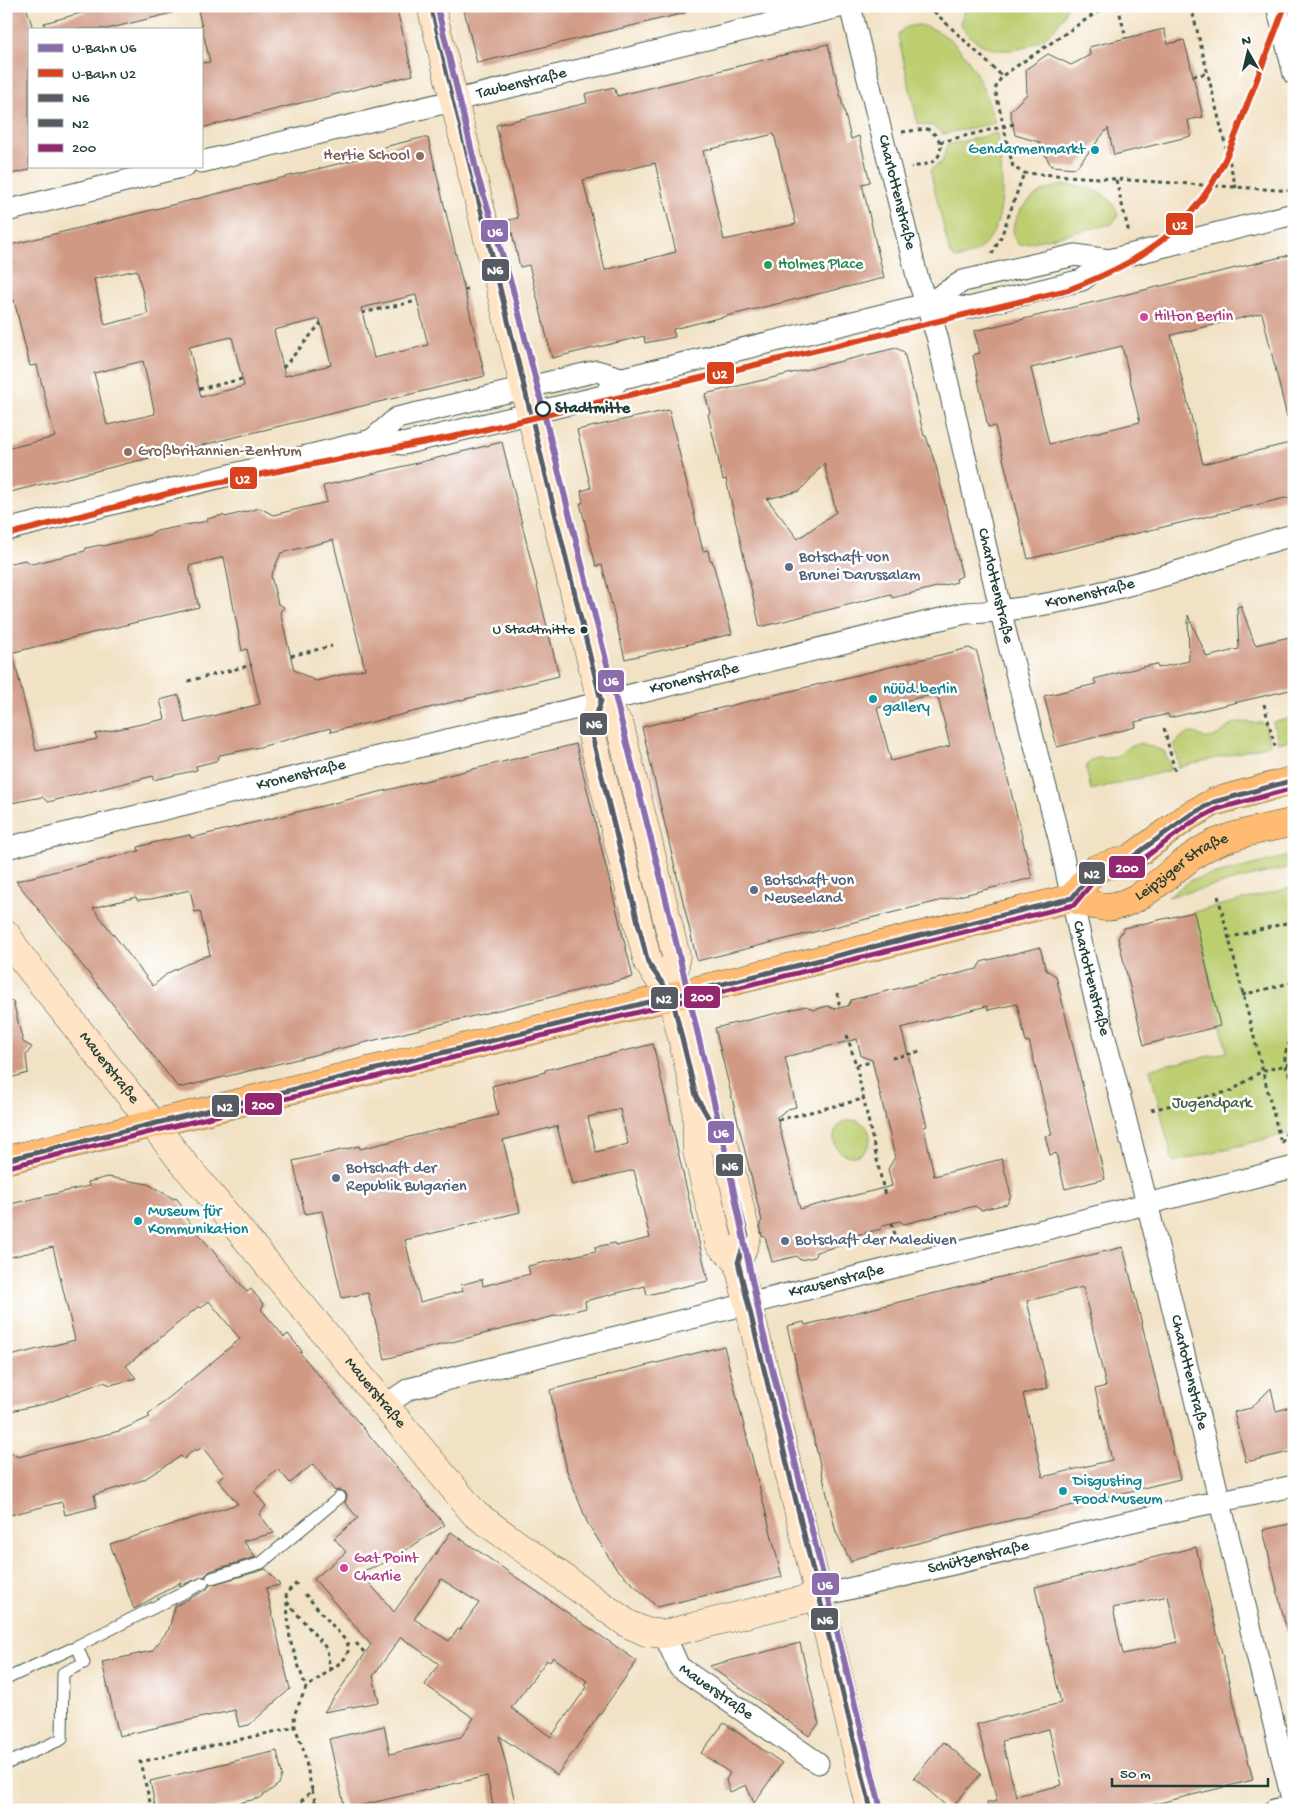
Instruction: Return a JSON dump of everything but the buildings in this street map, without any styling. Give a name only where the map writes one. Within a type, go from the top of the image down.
[{"type":"main road","points":[[1072,898],[1095,869],[1131,858],[1187,817],[1214,802],[1294,780]]},
{"type":"main road","name":"Leipziger Straße","points":[[6,1160],[1072,898],[1105,907],[1126,902],[1157,885],[1191,857],[1209,846],[1232,837],[1294,822]]},
{"type":"street","points":[[431,6],[601,701],[591,732],[648,963],[672,997],[696,1096],[697,1151],[718,1239],[719,1243],[738,1262],[871,1810]]},
{"type":"street","name":"Taubenstraße","points":[[202,162],[843,6]]},
{"type":"street","name":"Charlottenstraße","points":[[850,6],[917,276],[937,336],[1001,610],[1294,1806]]},
{"type":"street","points":[[1277,6],[1294,74]]},
{"type":"street","points":[[6,211],[177,168]]},
{"type":"street","points":[[6,530],[372,440],[397,418],[527,401],[597,371],[621,378],[927,304],[963,281],[1075,254],[1108,260],[1294,214]]},
{"type":"street","points":[[927,304],[969,308],[1082,280],[1108,260]]},
{"type":"street","name":"Kronenstraße","points":[[6,848],[965,613],[1038,606],[1168,574],[1259,544],[1294,535]]},
{"type":"street","name":"Mauerstraße","points":[[6,934],[26,964],[153,1124],[463,1501],[486,1524],[628,1624],[646,1632],[664,1634],[679,1666],[818,1763]]},
{"type":"street","name":"Krausenstraße","points":[[384,1406],[409,1389],[1294,1167]]},
{"type":"street","name":"Schützenstraße","points":[[664,1634],[1196,1506],[1220,1503],[1294,1486]]},
{"type":"street","points":[[1274,1810],[1294,1806]]},
{"type":"lane","points":[[6,1764],[62,1739],[63,1673],[84,1663],[77,1646],[208,1580],[261,1563],[340,1497]]},
{"type":"lane","points":[[6,1679],[71,1649]]},
{"type":"path","points":[[928,6],[1002,76]]},
{"type":"path","points":[[1106,6],[1002,76],[995,90],[1013,167],[1024,173],[1294,191]]},
{"type":"path","points":[[1118,6],[1126,38]]},
{"type":"path","points":[[1191,6],[1236,188]]},
{"type":"path","points":[[1193,76],[1208,73]]},
{"type":"path","points":[[940,142],[1014,124]]},
{"type":"path","points":[[902,132],[928,129],[937,135],[940,142],[939,153],[934,160],[910,168]]},
{"type":"path","points":[[989,259],[1001,237],[1024,173]]},
{"type":"path","points":[[1116,180],[1133,254]]},
{"type":"path","points":[[464,290],[471,288]]},
{"type":"path","points":[[409,297],[410,302]]},
{"type":"path","points":[[362,313],[417,301]]},
{"type":"path","points":[[283,368],[321,323]]},
{"type":"path","points":[[199,389],[242,379]]},
{"type":"path","points":[[291,656],[332,646]]},
{"type":"path","points":[[188,681],[252,665]]},
{"type":"path","points":[[1264,704],[1275,747]]},
{"type":"path","points":[[1164,728],[1175,772]]},
{"type":"path","points":[[1218,896],[1281,1143],[1294,1113]]},
{"type":"path","points":[[1228,938],[1294,922]]},
{"type":"path","points":[[1242,995],[1294,982]]},
{"type":"path","points":[[837,993],[840,1008]]},
{"type":"path","points":[[847,1034],[856,1065],[885,1196]]},
{"type":"path","points":[[1294,1035],[1284,1054],[1285,1066],[1294,1081]]},
{"type":"path","points":[[892,1058],[918,1052],[923,1054]]},
{"type":"path","points":[[856,1065],[873,1062]]},
{"type":"path","points":[[1151,1110],[1231,1091],[1262,1071],[1294,1064]]},
{"type":"path","points":[[778,1120],[863,1099]]},
{"type":"path","points":[[892,1223],[896,1239]]},
{"type":"path","points":[[297,1582],[286,1592],[290,1640],[306,1688]]},
{"type":"path","points":[[304,1594],[347,1642],[349,1650],[347,1656],[306,1688],[294,1715],[295,1727],[303,1748],[316,1810]]},
{"type":"path","points":[[287,1602],[327,1649],[330,1670]]},
{"type":"path","points":[[356,1644],[365,1653]]},
{"type":"path","points":[[152,1810],[140,1762],[295,1727]]},
{"type":"path","points":[[293,1810],[312,1790]]},
{"type":"green space","points":[[987,6],[1067,6],[1060,22],[1048,35],[1034,44],[1018,49],[1001,50],[985,46],[971,37],[960,23],[964,12]]},
{"type":"green space","points":[[919,25],[934,30],[948,38],[959,49],[978,77],[995,123],[943,134],[933,126],[918,124],[898,36],[904,28]]},
{"type":"green space","points":[[997,133],[1002,190],[996,226],[988,241],[975,252],[956,259],[950,254],[930,170],[942,162],[947,145]]},
{"type":"green space","points":[[1063,185],[1080,186],[1104,195],[1115,207],[1118,216],[1112,224],[1019,245],[1013,231],[1014,223],[1022,209],[1040,193]]},
{"type":"green space","points":[[1294,712],[1294,739],[1278,743],[1273,722],[1288,719]]},
{"type":"green space","points":[[1241,722],[1263,723],[1266,726],[1270,745],[1179,767],[1174,745],[1182,737],[1194,733],[1205,738],[1214,737],[1232,725]]},
{"type":"green space","points":[[1140,743],[1164,751],[1171,770],[1091,790],[1086,768],[1092,760],[1116,757],[1129,747]]},
{"type":"green space","points":[[1294,855],[1294,866],[1168,897],[1191,880]]},
{"type":"green space","name":"Jugendpark","points":[[1294,887],[1294,1132],[1173,1162],[1150,1069],[1227,1052],[1194,912]]},
{"type":"green space","points":[[852,1120],[859,1121],[865,1125],[869,1131],[869,1145],[865,1151],[859,1155],[852,1156],[845,1155],[839,1151],[835,1145],[834,1138],[835,1131],[839,1125],[845,1121]]},
{"type":"metro line","name":"U6","points":[[437,6],[478,177],[512,286],[663,887],[725,1149],[762,1328],[881,1810]]},
{"type":"metro line","name":"U2","points":[[6,535],[186,489],[462,435],[1068,290],[1083,284],[1114,270],[1156,245],[1181,223],[1203,197],[1213,183],[1228,153],[1285,6]]},
{"type":"transit line","name":"N6","points":[[431,6],[601,701],[591,732],[648,963],[672,997],[696,1096],[725,1147],[747,1236],[738,1262],[871,1810]]},
{"type":"transit line","name":"N2","points":[[6,1160],[1072,898],[1095,869],[1131,858],[1187,817],[1214,802],[1294,780]]},
{"type":"transit line","name":"200","points":[[8,1167],[1074,905],[1099,875],[1135,865],[1191,823],[1217,809],[1294,788]]},
{"type":"place","name":"Gendarmenmarkt","points":[[1095,150]]},
{"type":"place","name":"Hertie School","points":[[420,156]]},
{"type":"place","name":"Holmes Place","points":[[768,265]]},
{"type":"place","name":"Hilton Berlin","points":[[1144,317]]},
{"type":"place","name":"Stadtmitte","points":[[543,409]]},
{"type":"place","name":"Großbritannien-Zentrum","points":[[128,452]]},
{"type":"place","name":"Botschaft von Brunei Darussalam","points":[[789,567]]},
{"type":"place","name":"U Stadtmitte","points":[[584,630]]},
{"type":"place","name":"nüüd.berlin gallery","points":[[873,699]]},
{"type":"place","name":"Botschaft von Neuseeland","points":[[754,890]]},
{"type":"place","name":"Botschaft der Republik Bulgarien","points":[[336,1178]]},
{"type":"place","name":"Museum für Kommunikation","points":[[138,1221]]},
{"type":"place","name":"Botschaft der Malediven","points":[[785,1241]]},
{"type":"place","name":"Disgusting Food Museum","points":[[1063,1491]]},
{"type":"place","name":"Gat Point Charlie","points":[[344,1568]]}]
